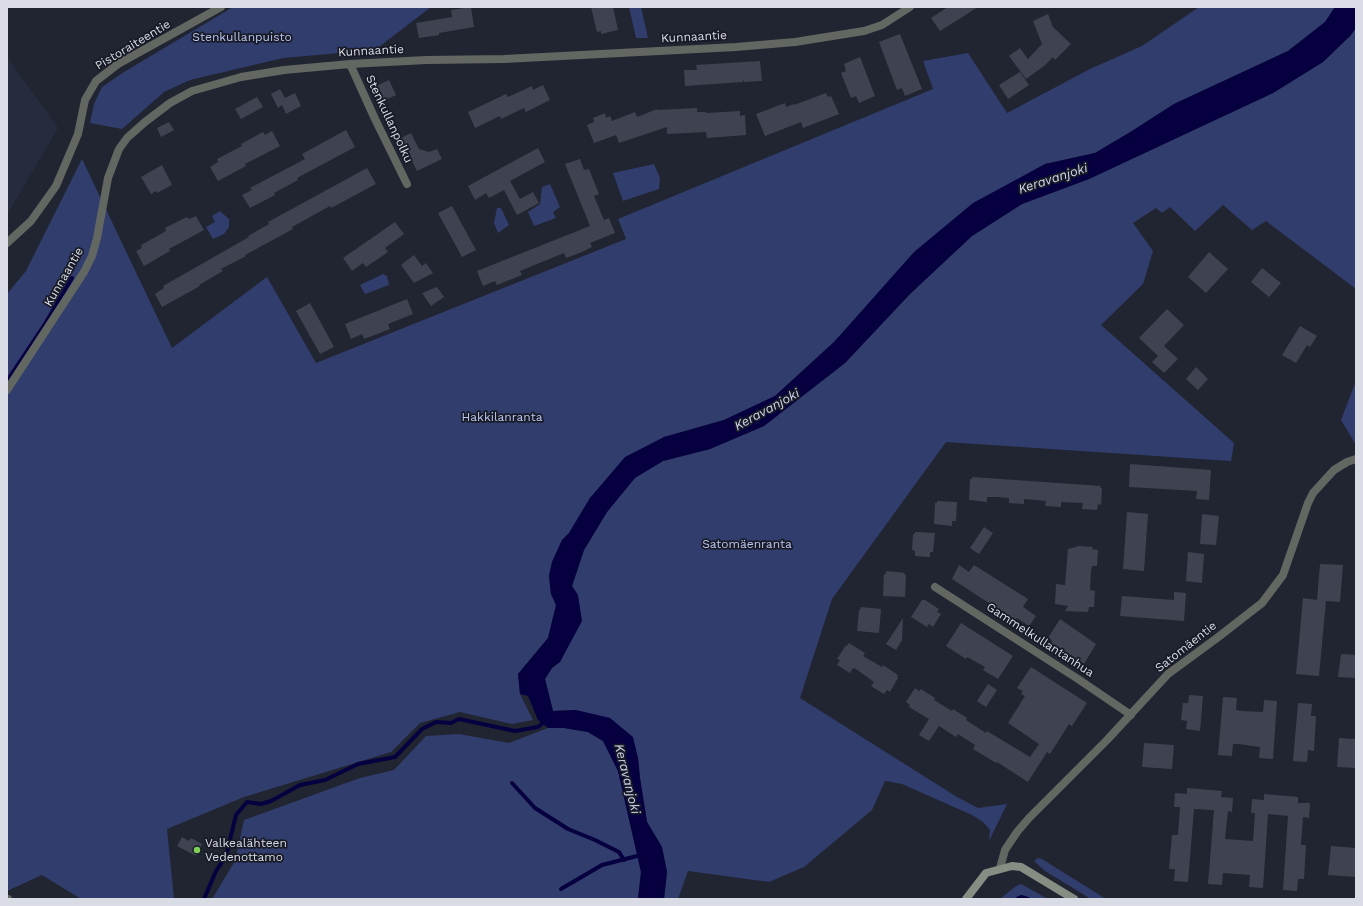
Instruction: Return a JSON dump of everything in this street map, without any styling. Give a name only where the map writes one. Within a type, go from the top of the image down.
[{"type":"street","name":"Pistoraiteentie","points":[[7,244],[31,221],[56,186],[78,134],[85,100],[96,81],[118,64],[221,7]]},
{"type":"street","name":"Kunnaantie","points":[[7,390],[84,272],[92,256],[97,238],[108,178],[119,149],[126,138],[170,103],[192,91],[241,78],[284,70],[350,64],[504,59],[736,47],[795,42],[864,31],[882,25],[910,7]]},
{"type":"street","name":"Stenkullanpolku","points":[[350,64],[407,184]]},
{"type":"street","name":"Satomäentie","points":[[1000,868],[1005,850],[1029,818],[1131,715],[1168,674],[1218,638],[1262,603],[1282,575],[1313,493],[1334,470],[1347,462],[1356,459]]},
{"type":"street","name":"Gammelkullantanhua","points":[[935,587],[1131,715]]},
{"type":"street","points":[[966,899],[986,872],[1012,866],[1021,867],[1074,899]]},
{"type":"shaded area","points":[[7,57],[58,128],[7,215]]},
{"type":"green space","name":"Stenkullanpuisto","points":[[233,7],[431,7],[375,50],[283,58],[190,80],[164,92],[122,129],[90,123],[94,104],[102,87],[124,72]]},
{"type":"green space","points":[[629,7],[641,7],[648,38],[636,38]]},
{"type":"green space","name":"Hakkilanranta","points":[[1199,7],[1335,7],[1325,22],[1288,51],[1174,104],[1095,153],[1045,164],[834,342],[775,396],[724,420],[664,437],[590,498],[569,533],[562,540],[552,562],[549,576],[551,594],[556,605],[548,638],[518,674],[520,694],[533,720],[512,724],[460,712],[420,723],[391,752],[244,797],[167,829],[174,899],[81,899],[42,875],[7,891],[7,294],[26,271],[82,159],[172,348],[267,277],[316,363],[626,239],[618,219],[933,89],[923,61],[968,53],[1007,113],[1090,69],[1142,46]]},
{"type":"green space","name":"Satomäenranta","points":[[1356,28],[1356,289],[1266,221],[1252,230],[1223,205],[1195,231],[1170,207],[1162,213],[1156,208],[1133,223],[1153,251],[1143,284],[1101,325],[1234,443],[1231,461],[946,442],[832,599],[800,698],[957,797],[978,808],[1007,804],[989,841],[990,830],[983,822],[972,815],[902,784],[885,781],[872,810],[804,867],[769,882],[688,871],[678,899],[664,899],[667,872],[662,847],[647,822],[638,758],[576,710],[553,711],[545,679],[552,668],[560,662],[578,596],[572,586],[584,550],[607,512],[635,477],[663,461],[710,449],[764,426],[845,363],[910,294],[972,236],[1022,204],[1089,179],[1273,93],[1323,62],[1350,36]]},
{"type":"green space","points":[[654,164],[660,178],[659,189],[623,201],[613,173]]},
{"type":"green space","points":[[550,184],[560,207],[553,212],[556,218],[534,226],[528,212],[540,204],[542,187]]},
{"type":"green space","points":[[497,208],[501,208],[509,225],[498,233],[494,223]]},
{"type":"green space","points":[[220,211],[229,219],[229,227],[224,234],[213,239],[206,227],[215,222],[212,216]]},
{"type":"green space","points":[[383,274],[387,276],[389,285],[365,294],[360,285]]},
{"type":"green space","points":[[1356,381],[1356,445],[1341,420]]},
{"type":"green space","points":[[548,728],[564,728],[588,732],[603,741],[618,771],[641,872],[638,899],[212,899],[235,861],[244,820],[360,778],[394,770],[426,736],[459,734],[509,743]]},
{"type":"green space","points":[[1038,858],[1042,859],[1106,899],[1091,899],[1045,871],[1034,861]]},
{"type":"green space","points":[[1021,884],[1048,899],[1000,899],[1016,886]]},
{"type":"water","name":"Keravanjoki","points":[[1335,7],[1356,7],[1356,28],[1350,36],[1323,62],[1273,93],[1089,179],[1022,204],[972,236],[910,294],[845,363],[764,426],[710,449],[663,461],[635,478],[607,512],[584,550],[572,586],[578,595],[582,621],[560,662],[552,668],[545,679],[553,711],[576,710],[610,718],[633,737],[638,758],[647,822],[662,847],[667,872],[664,899],[638,899],[641,872],[618,771],[603,741],[588,732],[564,728],[548,728],[538,720],[528,696],[520,694],[518,674],[548,638],[556,605],[551,594],[549,576],[552,562],[562,540],[569,533],[590,498],[625,457],[664,437],[724,420],[775,396],[834,342],[914,252],[973,203],[1045,164],[1095,153],[1174,104],[1288,51],[1325,22]]},
{"type":"building","points":[[471,7],[474,27],[419,38],[416,23],[452,17],[451,10]]},
{"type":"building","points":[[591,7],[613,7],[618,30],[601,34],[601,31],[597,32]]},
{"type":"building","points":[[948,7],[978,7],[940,31],[931,18]]},
{"type":"building","points":[[1048,14],[1053,27],[1071,44],[1055,60],[1053,57],[1044,66],[1026,79],[1009,56],[1020,48],[1028,59],[1042,44],[1033,21]]},
{"type":"building","points":[[900,34],[922,89],[905,96],[902,88],[897,90],[879,42]]},
{"type":"building","points":[[860,57],[875,96],[859,103],[856,96],[851,98],[841,73],[846,71],[844,64]]},
{"type":"building","points":[[760,61],[762,81],[744,82],[743,79],[743,82],[685,86],[684,70],[697,70],[696,65]]},
{"type":"building","points":[[1020,72],[1029,85],[1008,99],[999,85]]},
{"type":"building","points":[[389,80],[396,95],[381,102],[374,87]]},
{"type":"building","points":[[543,85],[550,100],[526,112],[524,108],[501,119],[500,116],[475,128],[468,112],[506,94],[508,97],[532,86],[533,90]]},
{"type":"building","points":[[280,89],[285,98],[295,93],[301,106],[286,114],[282,105],[278,108],[271,94]]},
{"type":"building","points":[[826,93],[828,97],[831,96],[839,114],[803,128],[801,122],[765,136],[756,114],[785,103],[786,107],[794,105]]},
{"type":"building","points":[[257,97],[263,107],[241,119],[235,109]]},
{"type":"building","points":[[697,108],[697,112],[706,113],[740,111],[740,116],[745,115],[746,135],[707,138],[706,132],[667,134],[667,127],[619,143],[616,135],[594,143],[587,125],[594,122],[593,118],[605,113],[606,118],[610,116],[612,121],[635,112],[637,117],[657,109]]},
{"type":"building","points":[[169,122],[174,130],[161,137],[157,128]]},
{"type":"building","points":[[346,130],[355,147],[297,178],[298,180],[274,193],[275,195],[250,208],[242,195],[252,190],[250,188],[305,159],[302,154]]},
{"type":"building","points":[[272,131],[280,146],[245,164],[246,166],[218,181],[210,167],[218,162],[217,159],[242,146],[241,144],[263,132],[265,135]]},
{"type":"building","points":[[411,133],[419,149],[429,152],[437,149],[442,159],[417,171],[401,138]]},
{"type":"building","points":[[538,148],[545,162],[510,181],[520,199],[533,192],[539,203],[517,215],[504,190],[489,198],[486,193],[475,200],[468,186]]},
{"type":"building","points":[[580,159],[584,170],[589,169],[599,194],[594,196],[604,220],[609,218],[615,233],[590,243],[592,247],[582,252],[566,258],[564,253],[520,271],[522,275],[497,285],[495,281],[483,286],[477,271],[590,226],[565,164]]},
{"type":"building","points":[[162,165],[172,185],[157,193],[156,191],[151,194],[141,177]]},
{"type":"building","points":[[367,168],[376,184],[331,208],[330,206],[292,227],[293,229],[221,269],[223,271],[199,285],[200,286],[162,307],[155,294],[164,288],[163,286],[249,237],[248,236],[269,224],[268,222]]},
{"type":"building","points":[[452,206],[476,250],[462,257],[438,213]]},
{"type":"building","points":[[196,216],[204,230],[169,249],[170,251],[144,266],[136,251],[142,248],[141,245],[166,231],[165,228],[187,217],[189,219]]},
{"type":"building","points":[[395,222],[404,234],[385,248],[388,252],[366,267],[363,263],[352,271],[343,258]]},
{"type":"building","points":[[1209,252],[1228,269],[1206,293],[1188,277]]},
{"type":"building","points":[[414,255],[422,266],[426,263],[433,273],[414,283],[401,265]]},
{"type":"building","points":[[1262,268],[1281,283],[1269,297],[1251,282]]},
{"type":"building","points":[[437,287],[444,297],[431,306],[422,293]]},
{"type":"building","points":[[407,299],[413,314],[388,324],[390,329],[364,339],[362,334],[351,339],[345,324]]},
{"type":"building","points":[[310,303],[334,347],[320,354],[296,311]]},
{"type":"building","points":[[1167,309],[1184,325],[1164,346],[1178,359],[1164,373],[1152,362],[1158,356],[1139,338]]},
{"type":"building","points":[[1300,326],[1317,336],[1310,347],[1307,345],[1296,363],[1282,355]]},
{"type":"building","points":[[1196,367],[1208,379],[1198,390],[1186,379]]},
{"type":"building","points":[[1130,464],[1211,470],[1209,500],[1196,499],[1197,491],[1129,487]]},
{"type":"building","points":[[972,477],[1101,486],[1101,505],[1098,504],[1097,510],[1082,509],[1083,503],[1061,502],[1061,507],[1045,506],[1046,501],[1024,499],[1024,504],[1009,503],[1009,498],[998,497],[987,497],[987,502],[969,500],[970,479],[972,479]]},
{"type":"building","points":[[937,501],[957,502],[956,521],[952,521],[952,526],[934,524],[935,503],[937,503]]},
{"type":"building","points":[[1127,512],[1148,514],[1144,571],[1123,569]]},
{"type":"building","points":[[1202,514],[1219,516],[1216,545],[1200,544]]},
{"type":"building","points":[[984,527],[993,533],[979,554],[970,548]]},
{"type":"building","points":[[915,532],[935,533],[933,552],[930,552],[930,557],[915,556],[915,551],[912,550],[913,534],[915,534]]},
{"type":"building","points":[[1079,546],[1093,547],[1092,549],[1098,550],[1097,566],[1092,566],[1091,571],[1090,590],[1095,591],[1094,607],[1089,607],[1088,612],[1065,611],[1068,606],[1055,604],[1056,584],[1065,585],[1068,549]]},
{"type":"building","points":[[1188,552],[1204,554],[1202,583],[1186,581]]},
{"type":"building","points":[[1320,564],[1343,565],[1340,602],[1326,601],[1319,676],[1296,674],[1303,598],[1317,600]]},
{"type":"building","points":[[959,565],[969,572],[974,565],[1028,599],[1023,607],[1036,616],[1029,626],[1017,618],[1015,620],[952,579]]},
{"type":"building","points":[[886,571],[905,573],[905,597],[883,596],[884,574],[886,574]]},
{"type":"building","points":[[1174,592],[1186,593],[1184,621],[1120,616],[1122,596],[1174,600]]},
{"type":"building","points":[[922,600],[925,600],[939,609],[937,612],[941,614],[933,627],[929,624],[927,627],[911,617]]},
{"type":"building","points":[[861,607],[881,609],[879,633],[857,631],[859,610]]},
{"type":"building","points":[[903,618],[902,640],[896,650],[886,644]]},
{"type":"building","points":[[1060,619],[1096,644],[1084,664],[1051,643],[1052,640],[1048,638]]},
{"type":"building","points":[[961,623],[1013,656],[998,679],[983,670],[985,667],[967,657],[966,659],[946,646]]},
{"type":"building","points":[[849,643],[865,653],[863,656],[882,667],[883,665],[898,675],[898,678],[890,692],[887,690],[884,694],[871,686],[874,682],[856,669],[853,668],[850,673],[837,665],[840,660],[837,659]]},
{"type":"building","points":[[1341,654],[1356,655],[1356,678],[1338,677]]},
{"type":"building","points":[[1031,667],[1087,703],[1072,726],[1069,724],[1050,754],[1047,752],[1028,782],[997,762],[996,763],[973,749],[975,745],[958,734],[956,737],[939,726],[929,741],[919,735],[929,719],[909,707],[910,705],[906,702],[915,688],[919,691],[921,689],[935,698],[934,700],[952,711],[953,709],[967,718],[966,720],[986,733],[987,731],[1030,757],[1039,744],[1008,723],[1025,696],[1021,694],[1023,691],[1017,688]]},
{"type":"building","points":[[988,684],[997,690],[986,707],[977,701]]},
{"type":"building","points":[[1189,695],[1203,696],[1200,731],[1186,729],[1187,721],[1181,720],[1183,703],[1188,703]]},
{"type":"building","points":[[1223,697],[1237,698],[1236,710],[1241,711],[1263,712],[1264,700],[1277,701],[1273,759],[1259,758],[1260,747],[1239,744],[1233,744],[1232,756],[1218,755]]},
{"type":"building","points":[[1298,703],[1312,704],[1311,716],[1316,716],[1314,751],[1308,750],[1307,762],[1293,761]]},
{"type":"building","points":[[1339,738],[1356,739],[1356,768],[1337,767]]},
{"type":"building","points":[[1144,743],[1174,745],[1172,769],[1142,767]]},
{"type":"building","points":[[1187,788],[1222,791],[1221,797],[1233,798],[1232,812],[1228,811],[1225,839],[1253,841],[1255,813],[1251,813],[1252,799],[1264,800],[1264,794],[1298,797],[1298,803],[1310,803],[1309,818],[1303,817],[1301,845],[1306,845],[1304,879],[1298,879],[1297,891],[1283,890],[1288,816],[1268,814],[1263,888],[1249,887],[1250,875],[1223,873],[1222,885],[1208,884],[1214,810],[1194,809],[1188,882],[1174,881],[1175,869],[1169,869],[1172,835],[1178,835],[1180,807],[1174,807],[1175,793],[1187,794]]},
{"type":"building","name":"Valkealähteen Vedenottamo","points":[[182,837],[189,841],[191,838],[202,844],[196,856],[177,846]]},
{"type":"building","points":[[1331,846],[1356,848],[1356,877],[1328,875]]},
{"type":"waterway","points":[[7,381],[45,324],[72,278]]},
{"type":"waterway","points":[[204,899],[216,871],[226,856],[236,815],[247,802],[261,804],[271,801],[300,785],[325,780],[358,764],[395,757],[422,729],[436,722],[451,723],[459,719],[515,731],[538,727],[546,720]]},
{"type":"waterway","points":[[512,783],[535,808],[568,829],[619,852],[624,860]]},
{"type":"waterway","points":[[561,889],[602,865],[641,855]]},
{"type":"waterway","points":[[1017,899],[1021,897],[1028,899]]},
{"type":"place","name":"Valkealähteen Vedenottamo","points":[[197,850]]}]
